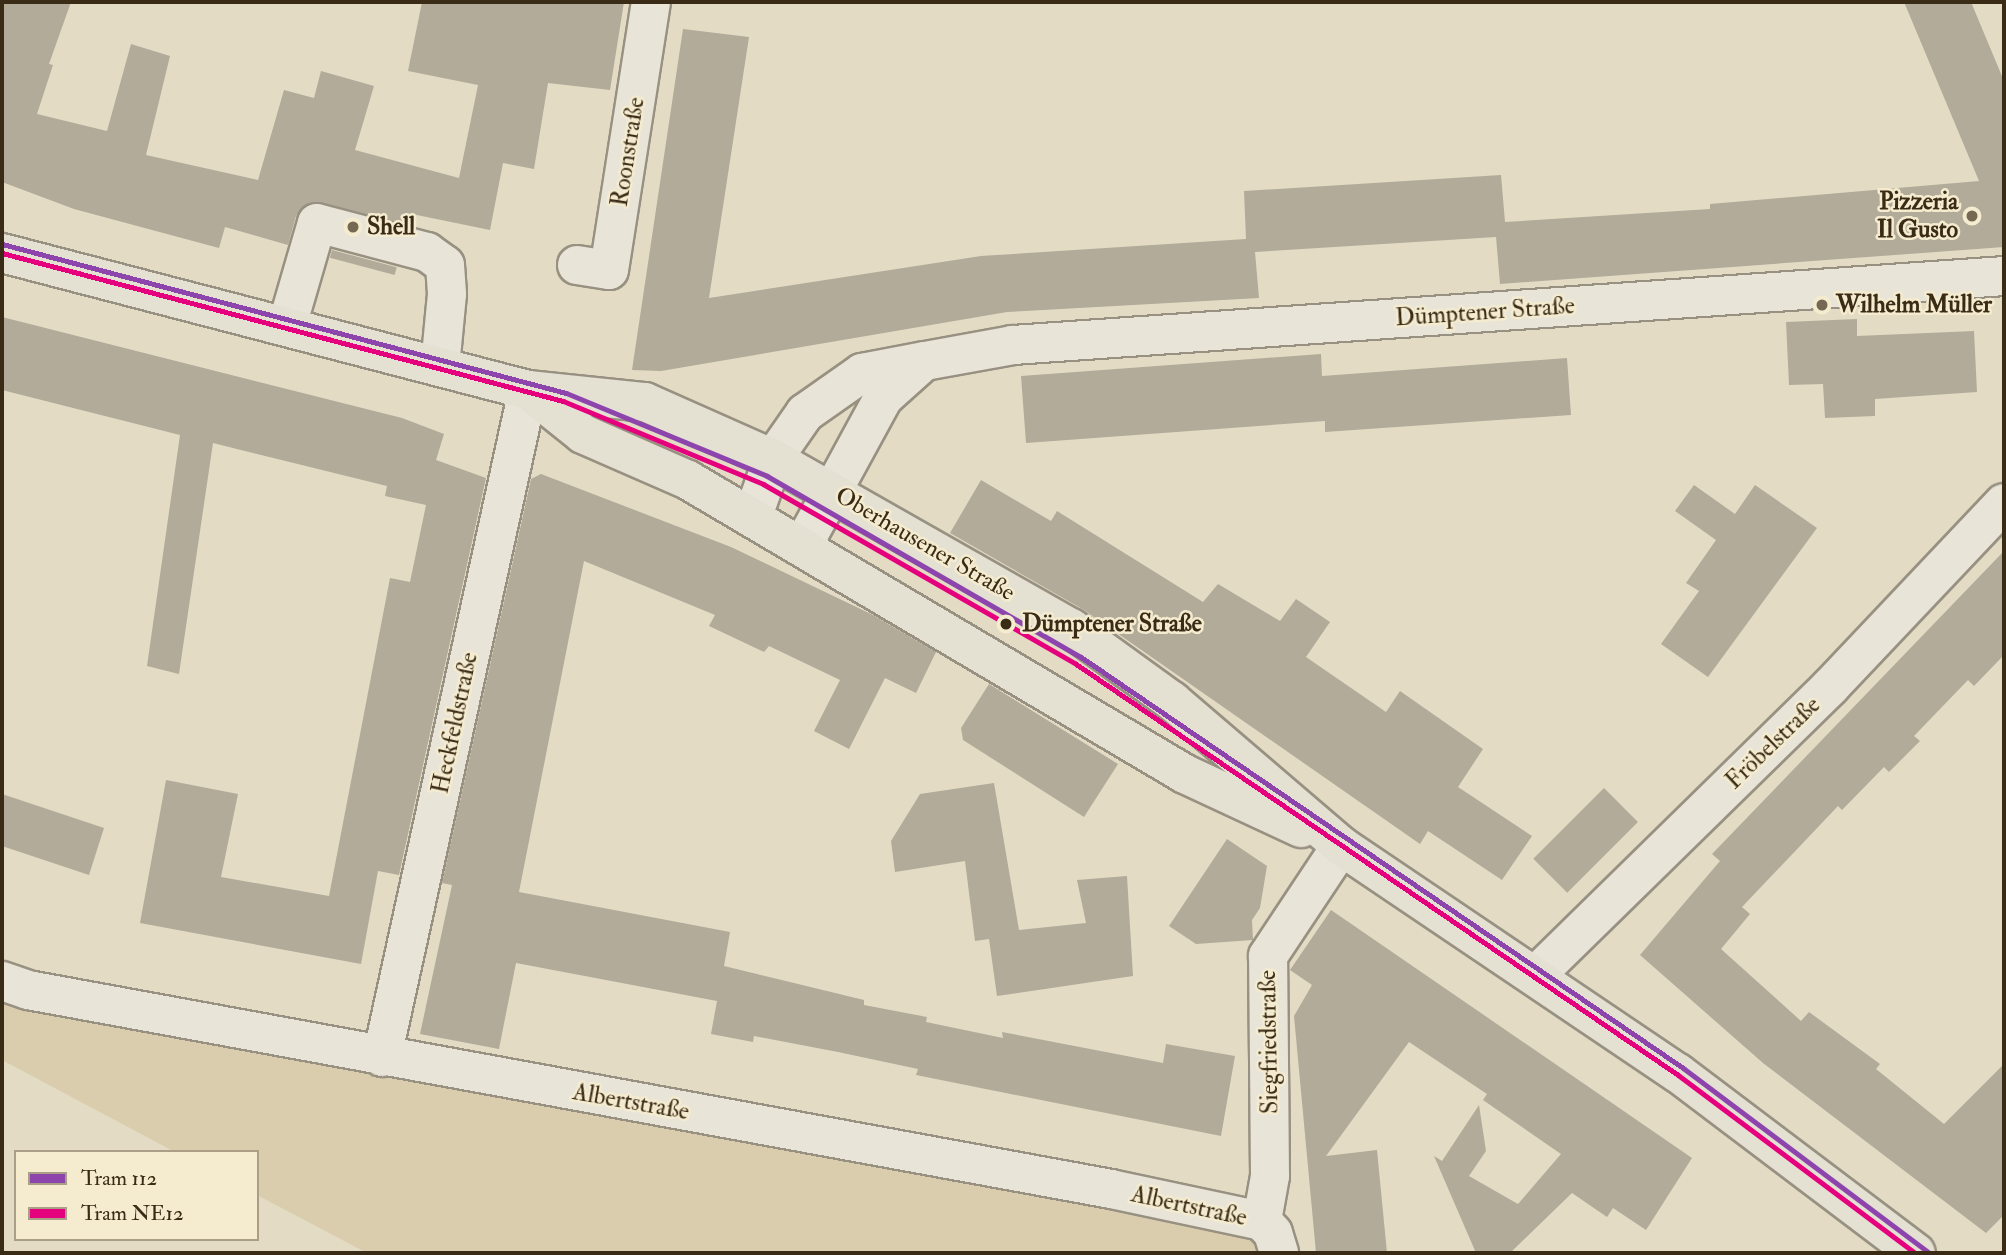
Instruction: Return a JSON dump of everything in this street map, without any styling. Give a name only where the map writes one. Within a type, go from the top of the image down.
[{"type":"main road","name":"Oberhausener Straße","points":[[2,253],[528,390],[645,402],[773,459],[1071,628],[1172,701],[1340,846],[1536,975],[1678,1073],[1916,1253]]},
{"type":"main road","name":"Oberhausener Straße","points":[[528,390],[583,434],[666,469],[753,516],[1185,774],[1340,846]]},
{"type":"street","name":"Roonstraße","points":[[577,265],[609,270],[651,2]]},
{"type":"street","points":[[287,326],[317,223],[427,252],[445,265],[447,303],[440,367]]},
{"type":"street","name":"Dümptener Straße","points":[[753,516],[773,459],[805,412],[822,397],[862,373],[1013,345],[2004,276]]},
{"type":"street","points":[[798,542],[809,534],[883,398],[925,361]]},
{"type":"street","name":"Heckfeldstraße","points":[[382,1057],[528,390]]},
{"type":"street","name":"Fröbelstraße","points":[[1536,975],[1830,687],[2004,503]]},
{"type":"street","name":"Siegfriedstraße","points":[[1270,1237],[1268,956],[1340,846]]},
{"type":"street","name":"Albertstraße","points":[[2,981],[28,990],[382,1057],[1111,1189],[1270,1237]]},
{"type":"shaded area","points":[[2,1000],[43,1014],[1255,1229],[1267,1253],[367,1253],[259,1196],[259,1150],[171,1150],[2,1060]]},
{"type":"building","points":[[2,2],[71,2],[49,64],[53,65],[37,114],[107,131],[131,44],[170,56],[146,155],[258,180],[284,90],[314,98],[321,71],[374,86],[355,150],[459,178],[478,85],[408,71],[422,2],[624,2],[610,90],[548,83],[534,169],[503,163],[490,230],[412,214],[409,225],[312,202],[296,216],[288,245],[225,227],[219,248],[74,209],[2,182]]},
{"type":"building","points":[[1904,2],[1971,2],[2004,81],[2004,247],[1500,284],[1496,237],[1255,252],[1259,298],[1007,312],[661,371],[632,370],[683,29],[749,37],[709,298],[981,256],[1246,239],[1244,191],[1501,175],[1505,222],[1710,209],[1710,204],[1979,181]]},
{"type":"building","points":[[332,250],[397,267],[395,275],[330,258]]},
{"type":"building","points":[[2,317],[402,418],[444,434],[436,460],[486,478],[399,875],[378,871],[361,964],[140,923],[166,780],[238,794],[221,877],[329,896],[390,578],[410,582],[426,505],[385,496],[387,486],[213,443],[179,674],[147,666],[180,435],[2,390]]},
{"type":"building","points":[[1857,319],[1857,336],[1974,331],[1977,392],[1875,399],[1875,416],[1825,418],[1823,384],[1789,385],[1786,322]]},
{"type":"building","points":[[1321,354],[1322,376],[1567,358],[1571,415],[1325,432],[1325,421],[1026,443],[1021,376]]},
{"type":"building","points":[[541,474],[731,547],[873,615],[936,652],[916,693],[885,678],[849,749],[814,731],[840,680],[769,646],[764,652],[709,626],[715,615],[584,561],[519,892],[730,932],[724,966],[864,1000],[864,1005],[927,1017],[926,1022],[1003,1038],[1002,1032],[1163,1063],[1166,1044],[1235,1056],[1221,1136],[916,1075],[918,1069],[838,1052],[754,1036],[753,1042],[711,1034],[717,1001],[516,963],[499,1049],[420,1034],[452,885],[442,883],[531,479]]},
{"type":"building","points":[[981,480],[1051,521],[1057,511],[1203,602],[1218,584],[1280,621],[1296,599],[1330,622],[1306,657],[1386,712],[1400,691],[1483,749],[1458,787],[1532,836],[1502,880],[1428,831],[1420,844],[1084,610],[950,533]]},
{"type":"building","points":[[1694,485],[1735,514],[1755,485],[1817,528],[1708,677],[1661,644],[1699,591],[1686,583],[1716,540],[1675,511]]},
{"type":"building","points":[[2004,551],[2004,655],[1974,686],[1968,680],[1914,736],[1920,741],[1889,772],[1884,767],[1842,810],[1838,806],[1742,907],[1750,914],[1721,949],[1801,1021],[1809,1012],[1880,1064],[1876,1069],[1944,1124],[2004,1064],[2004,1215],[1986,1233],[1763,1063],[1640,955],[1720,861],[1712,854]]},
{"type":"building","points":[[989,684],[1118,764],[1084,817],[963,740],[961,728]]},
{"type":"building","points":[[994,783],[1019,930],[1086,923],[1077,880],[1127,876],[1133,976],[997,996],[989,939],[975,941],[965,861],[895,872],[891,841],[920,794]]},
{"type":"building","points":[[1604,788],[1638,822],[1567,893],[1533,859]]},
{"type":"building","points":[[2,794],[104,828],[89,875],[2,846]]},
{"type":"building","points":[[1227,839],[1267,866],[1260,908],[1252,920],[1253,940],[1196,944],[1169,926]]},
{"type":"building","points":[[1331,910],[1692,1158],[1646,1230],[1613,1208],[1607,1217],[1572,1193],[1510,1253],[1476,1253],[1434,1156],[1442,1161],[1479,1105],[1486,1151],[1469,1176],[1518,1204],[1561,1154],[1483,1100],[1487,1094],[1409,1042],[1326,1156],[1377,1150],[1387,1253],[1316,1253],[1294,1016],[1312,985],[1290,970]]},
{"type":"tram line","name":"112","points":[[2,244],[566,393],[767,476],[1081,657],[1683,1068],[1929,1253]]},
{"type":"tram line","name":"NE12","points":[[2,253],[563,401],[763,484],[1076,664],[1678,1075],[1915,1253]]},
{"type":"place","name":"Pizzeria Il Gusto","points":[[1972,216]]},
{"type":"place","name":"Shell","points":[[353,227]]},
{"type":"place","name":"Wilhelm Müller","points":[[1822,305]]},
{"type":"place","name":"Dümptener Straße","points":[[1006,624]]}]
